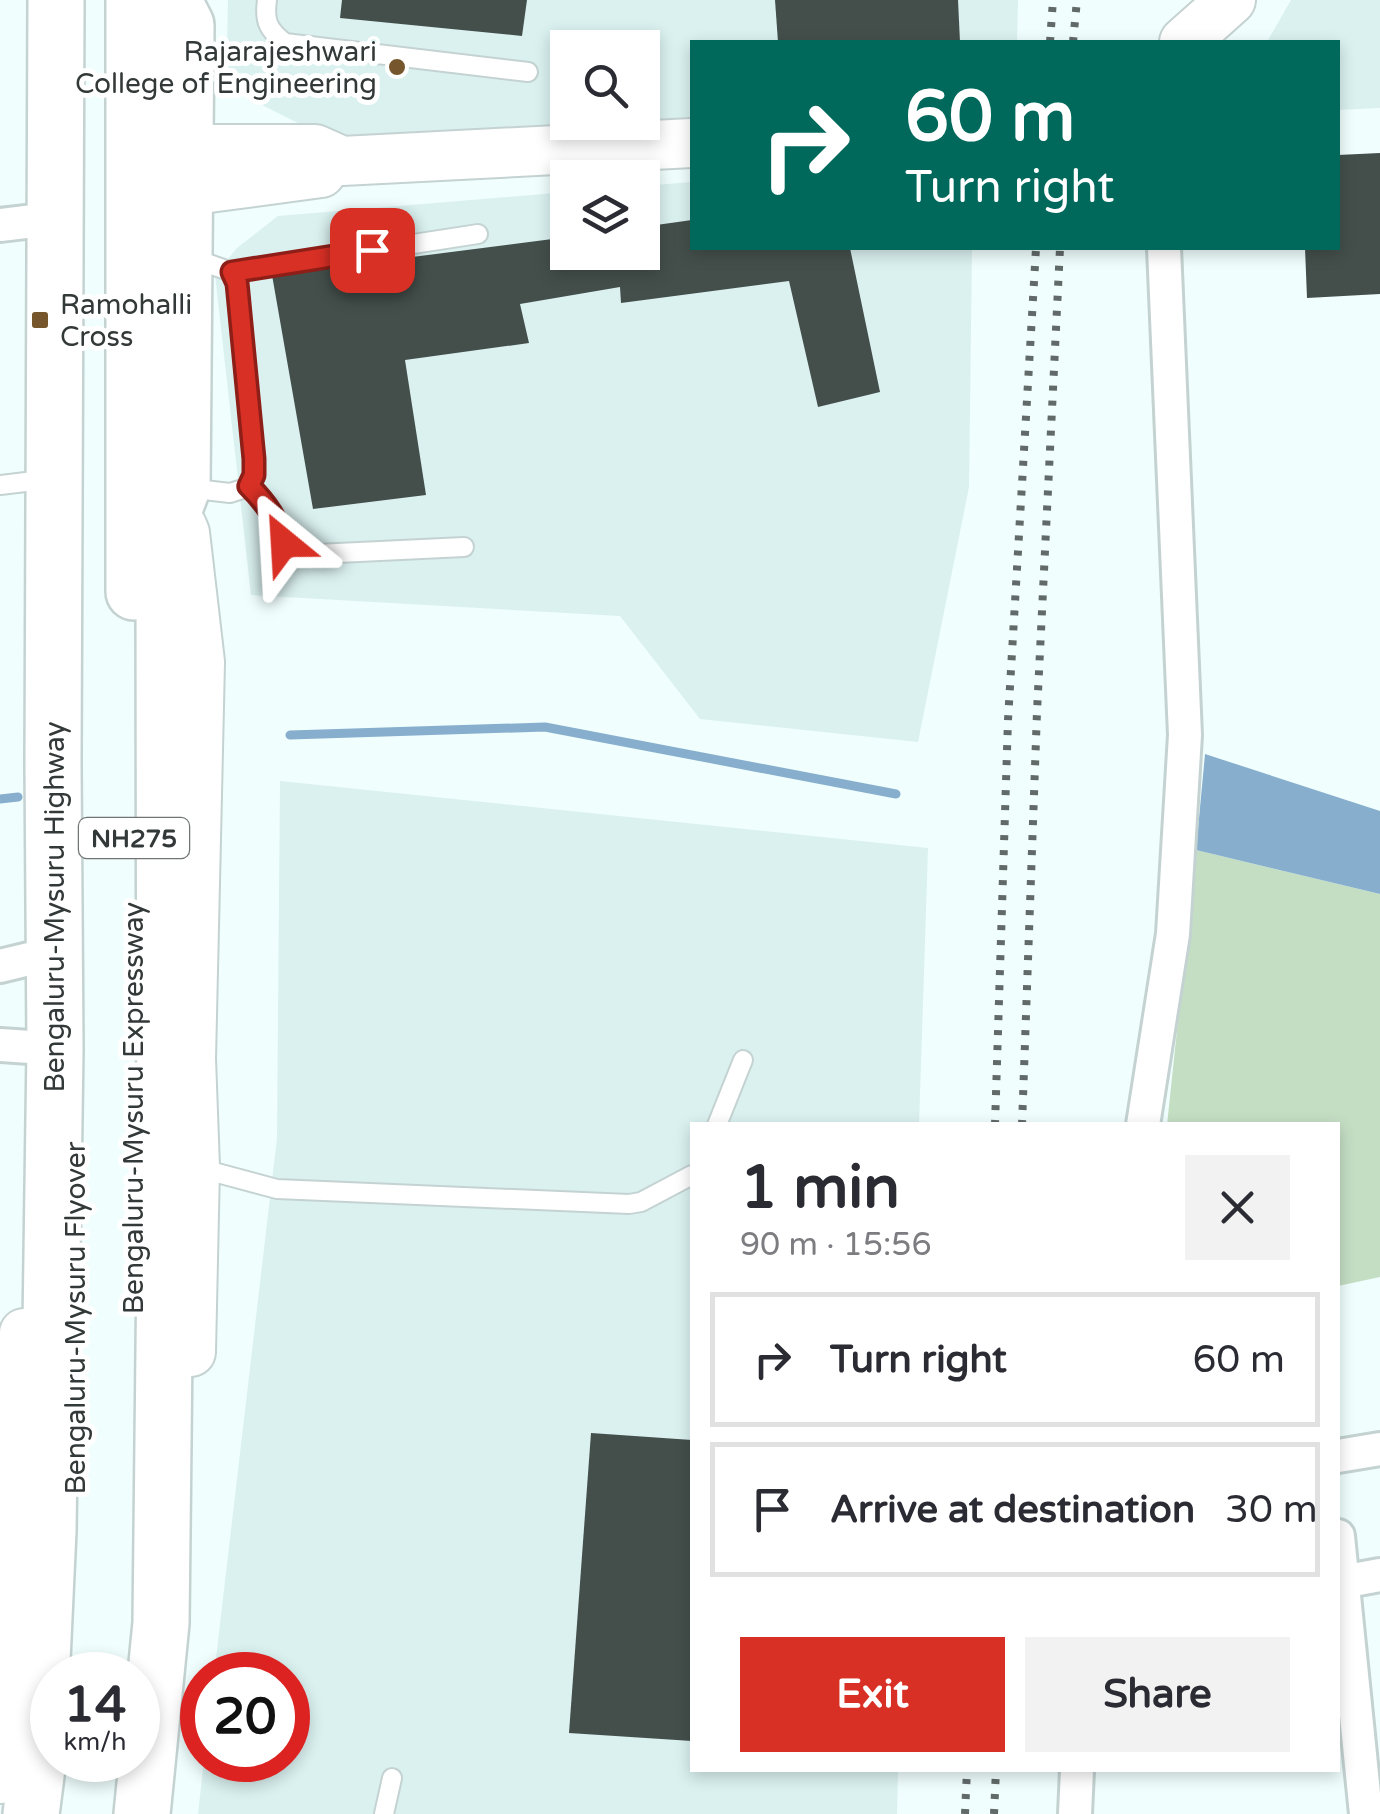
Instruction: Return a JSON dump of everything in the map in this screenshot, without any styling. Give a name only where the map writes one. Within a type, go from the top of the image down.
[{"type":"highway","name":"Bengaluru-Mysuru Highway","points":[[30,1814],[37,1768],[48,1531],[56,1049],[52,764],[56,0]]},
{"type":"highway","name":"Bengaluru-Mysuru Flyover","points":[[74,1652],[76,0]]},
{"type":"highway","name":"Bengaluru-Mysuru Expressway","points":[[133,1652],[134,0]]},
{"type":"highway","name":"Bengaluru-Mysuru Expressway","points":[[142,1814],[161,1622],[178,1314],[164,575],[178,499],[208,267],[186,170],[184,8]]},
{"type":"highway","points":[[63,1814],[66,1782]]},
{"type":"highway","points":[[122,1814],[124,1782]]},
{"type":"street","points":[[1,1765],[19,1528],[32,1092],[15,1046],[14,963],[17,223],[32,0]]},
{"type":"street","points":[[1186,40],[1231,0]]},
{"type":"street","points":[[186,170],[314,149],[342,161],[690,143]]},
{"type":"street","points":[[1143,1122],[1174,934],[1186,735],[1164,250]]},
{"type":"street","name":"Bengaluru-Mysuru Expressway","points":[[166,1814],[174,1762],[188,1464],[178,1314],[195,1167],[191,1059],[200,662],[178,499]]},
{"type":"street","points":[[1340,1456],[1380,1449]]},
{"type":"street","points":[[1340,1559],[1368,1721],[1366,1814]]},
{"type":"street","points":[[1342,1582],[1380,1576]]},
{"type":"street","points":[[1075,1814],[1077,1772]]},
{"type":"lane","points":[[267,0],[264,18],[272,33],[285,43],[528,72]]},
{"type":"lane","points":[[208,267],[478,234]]},
{"type":"lane","points":[[178,499],[230,493],[249,486],[254,475],[237,283],[208,267]]},
{"type":"lane","points":[[249,486],[277,520],[284,543],[300,552],[464,548]]},
{"type":"lane","points":[[718,1122],[743,1060]]},
{"type":"lane","points":[[195,1167],[277,1189],[629,1204],[641,1202],[690,1176]]},
{"type":"lane","points":[[384,1814],[392,1778]]},
{"type":"shaded area","name":"Rajarajeshwari College of Engineering","points":[[228,0],[1018,0],[1017,40],[690,40],[690,117],[660,119],[660,30],[550,30],[550,128],[338,143],[226,87]]},
{"type":"shaded area","points":[[1291,0],[1380,0],[1380,108],[1340,110],[1340,40],[1268,40]]},
{"type":"shaded area","points":[[690,182],[690,250],[972,250],[969,487],[918,742],[700,719],[620,616],[251,595],[215,275],[237,248],[278,216],[550,193],[550,270],[660,270],[660,185]]},
{"type":"shaded area","points":[[280,781],[928,848],[919,1122],[690,1122],[690,1772],[898,1772],[897,1814],[198,1814],[202,1782],[310,1782],[310,1652],[217,1652],[277,1138]]},
{"type":"green space","points":[[1196,850],[1380,894],[1380,1277],[1340,1286],[1340,1122],[1167,1122]]},
{"type":"water","points":[[1205,754],[1380,811],[1380,894],[1196,850]]},
{"type":"building","points":[[342,0],[527,0],[522,36],[340,18]]},
{"type":"building","points":[[775,0],[958,0],[960,40],[778,40]]},
{"type":"building","points":[[1380,153],[1380,294],[1307,298],[1305,250],[1340,250],[1340,155]]},
{"type":"building","points":[[690,220],[690,250],[850,250],[880,392],[818,407],[789,281],[621,303],[620,287],[520,304],[529,343],[405,360],[426,495],[313,509],[272,275],[550,239],[550,270],[660,270],[660,224]]},
{"type":"building","points":[[591,1433],[690,1440],[690,1741],[569,1733]]},
{"type":"waterway","points":[[290,735],[545,727],[896,794]]},
{"type":"waterway","points":[[0,799],[18,797]]},
{"type":"railway","points":[[1050,40],[1053,0]]},
{"type":"railway","points":[[1073,40],[1077,0]]},
{"type":"railway","points":[[995,1122],[1008,720],[1036,250]]},
{"type":"railway","points":[[1022,1122],[1060,250]]},
{"type":"railway","points":[[965,1814],[967,1772]]},
{"type":"railway","points":[[994,1814],[996,1772]]},
{"type":"place","name":"Rajarajeshwari College of Engineering","points":[[397,67]]},
{"type":"place","name":"Ramohalli Cross","points":[[40,320]]},
{"type":"route","points":[[284,543],[277,520],[249,486],[254,459],[237,283],[232,272],[372,250]]}]
